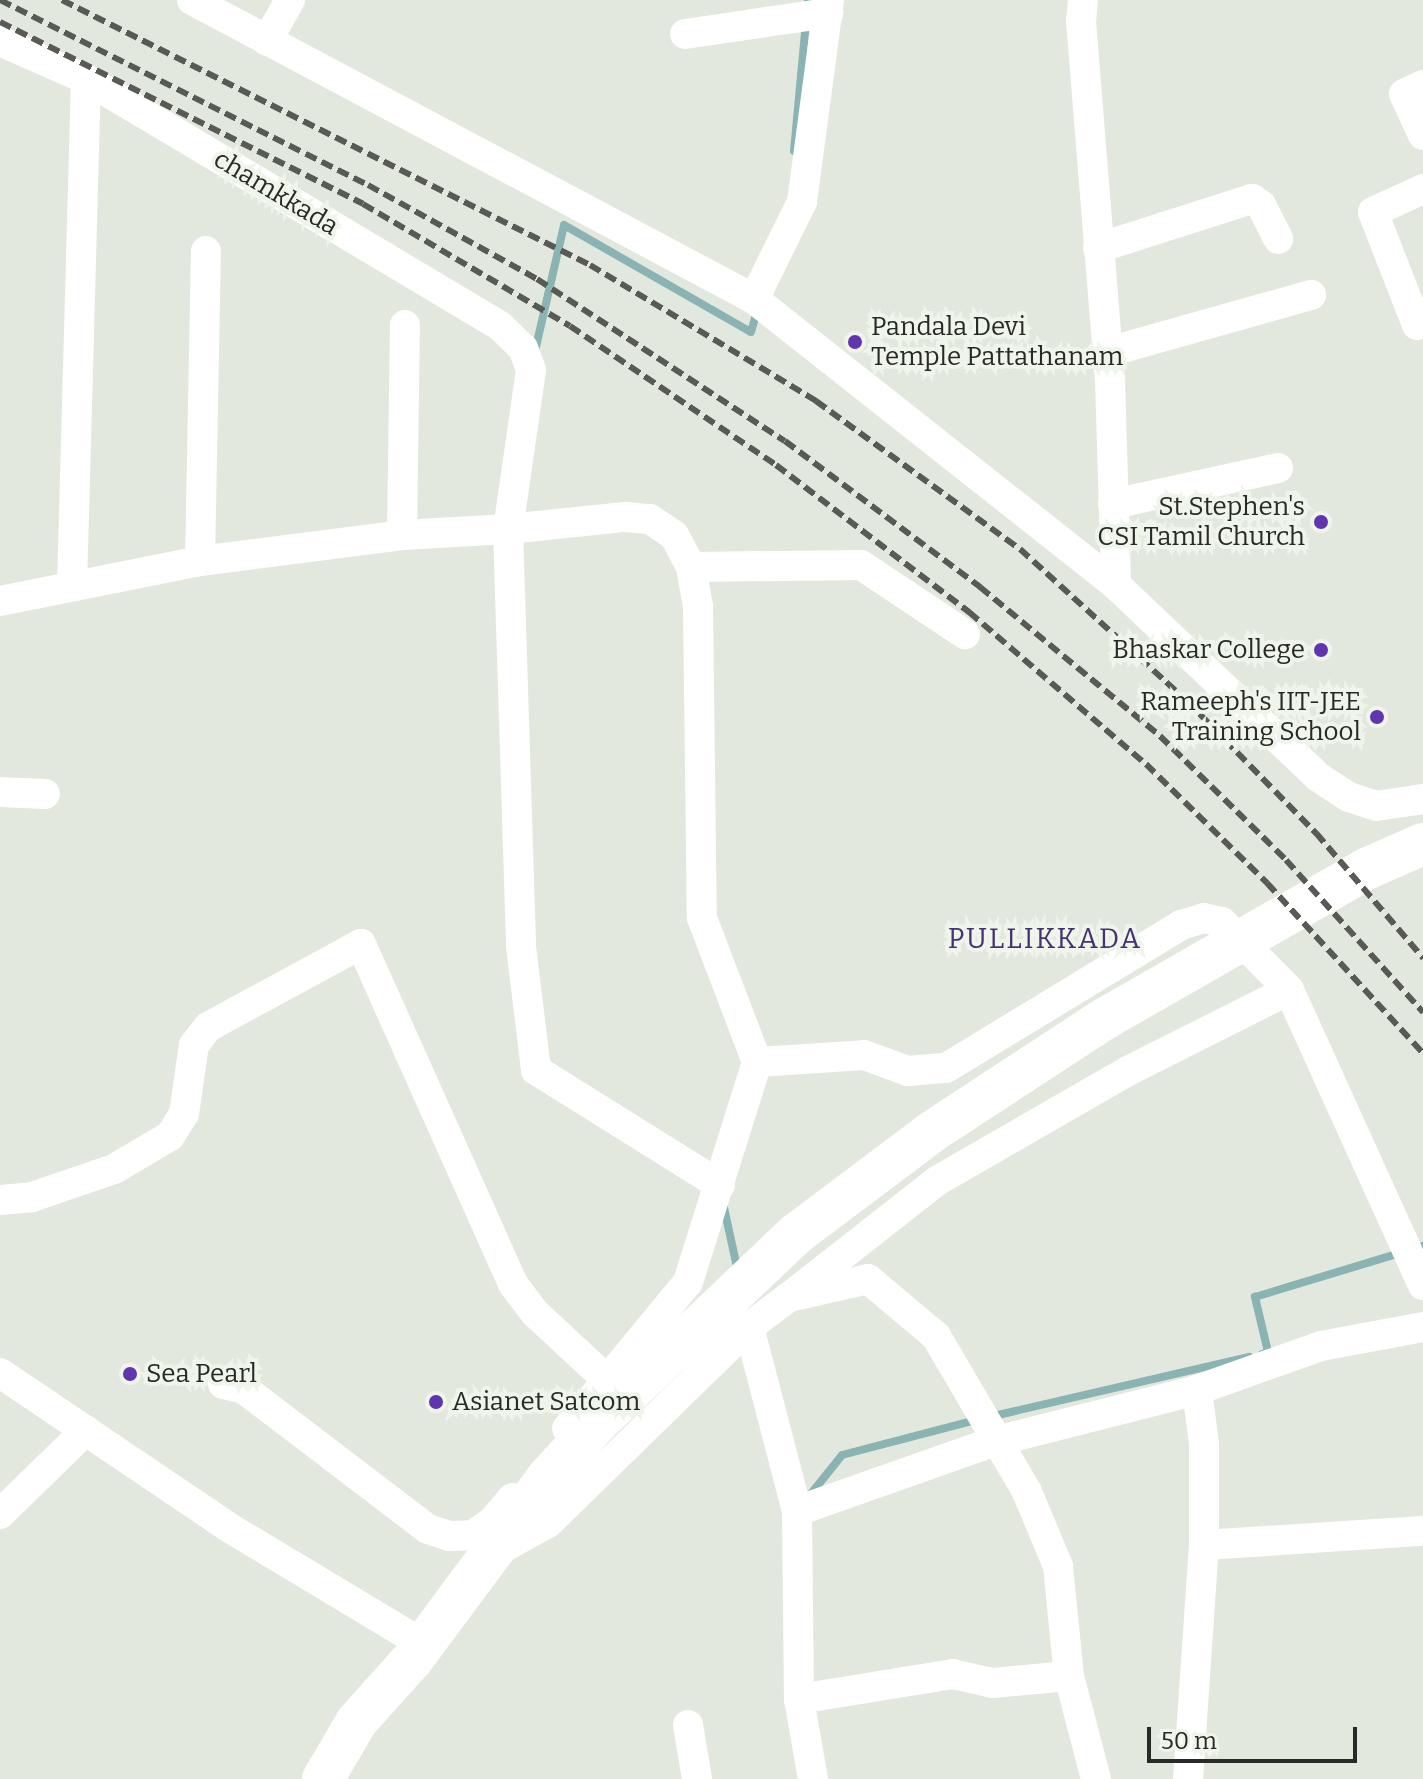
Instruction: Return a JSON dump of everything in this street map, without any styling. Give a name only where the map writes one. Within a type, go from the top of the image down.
[{"type":"main road","points":[[351,1779],[378,1733],[417,1652],[475,1556],[599,1421],[796,1234],[933,1131],[1106,1018],[1366,869],[1423,844]]},
{"type":"main road","points":[[323,1779],[357,1721],[417,1652]]},
{"type":"street","points":[[192,0],[754,299],[1116,585],[1318,777],[1349,797],[1376,806],[1423,799]]},
{"type":"street","points":[[267,41],[290,0]]},
{"type":"street","points":[[1083,0],[1081,21],[1108,352],[1116,585]]},
{"type":"street","points":[[685,34],[829,7],[802,202],[754,299]]},
{"type":"street","name":"chamkkada","points":[[0,41],[86,79],[500,326],[523,348],[531,370],[508,529]]},
{"type":"street","points":[[72,586],[86,79]]},
{"type":"street","points":[[1423,85],[1404,94],[1423,135]]},
{"type":"street","points":[[1417,325],[1373,212],[1423,189]]},
{"type":"street","points":[[1098,248],[1252,199],[1261,205],[1278,239]]},
{"type":"street","points":[[200,561],[206,251]]},
{"type":"street","points":[[1108,352],[1311,295]]},
{"type":"street","points":[[402,535],[405,325]]},
{"type":"street","points":[[1113,504],[1278,468]]},
{"type":"street","points":[[0,601],[200,561],[402,535],[508,529],[625,517],[650,519],[674,535],[691,567],[698,606],[702,918],[757,1062],[688,1282],[493,1521],[473,1535],[475,1556]]},
{"type":"street","points":[[508,529],[521,946],[536,1070],[720,1185]]},
{"type":"street","points":[[691,567],[861,565],[965,634]]},
{"type":"street","points":[[0,792],[45,794]]},
{"type":"street","points":[[757,1062],[864,1055],[908,1071],[946,1068],[1181,925],[1204,918],[1222,922],[1289,990],[1423,1285]]},
{"type":"street","points":[[0,1200],[32,1197],[114,1169],[170,1136],[184,1114],[194,1045],[208,1027],[361,944],[513,1284],[535,1313],[607,1380]]},
{"type":"street","points":[[475,1556],[548,1523],[749,1327],[937,1181],[1128,1071],[1289,990]]},
{"type":"street","points":[[789,1297],[868,1279],[936,1336],[1027,1492],[1058,1566],[1069,1676],[1096,1779]]},
{"type":"street","points":[[749,1327],[797,1511],[799,1699],[813,1779]]},
{"type":"street","points":[[797,1511],[996,1441],[1197,1390],[1321,1346],[1423,1327]]},
{"type":"street","points":[[0,1373],[417,1652]]},
{"type":"street","points":[[223,1384],[244,1389],[428,1529],[449,1536],[475,1556]]},
{"type":"street","points":[[1188,1779],[1204,1545],[1204,1444],[1197,1390]]},
{"type":"street","points":[[0,1514],[86,1430]]},
{"type":"street","points":[[1204,1545],[1423,1531]]},
{"type":"street","points":[[799,1699],[953,1674],[992,1683],[1069,1676]]},
{"type":"street","points":[[688,1725],[697,1779]]},
{"type":"waterway","points":[[794,151],[808,0]]},
{"type":"waterway","points":[[535,351],[564,225],[751,332],[757,311]]},
{"type":"waterway","points":[[723,1203],[738,1272]]},
{"type":"waterway","points":[[1262,1354],[1268,1352],[1255,1297],[1423,1246]]},
{"type":"waterway","points":[[989,1417],[1249,1357]]},
{"type":"waterway","points":[[810,1495],[842,1455],[976,1420]]},
{"type":"railway","points":[[0,0],[368,185],[537,279],[785,441],[980,587],[1160,736],[1286,860],[1423,1012]]},
{"type":"railway","points":[[62,0],[590,265],[816,401],[1020,549],[1187,701],[1316,833],[1423,958]]},
{"type":"railway","points":[[0,22],[363,204],[570,326],[776,465],[969,612],[1146,764],[1267,883],[1423,1053]]},
{"type":"place","name":"Pandala Devi Temple Pattathanam","points":[[855,342]]},
{"type":"place","name":"St.Stephen's CSI Tamil Church","points":[[1321,522]]},
{"type":"place","name":"Bhaskar College","points":[[1321,650]]},
{"type":"place","name":"Rameeph's IIT-JEE Training School","points":[[1377,717]]},
{"type":"place","name":"Sea Pearl","points":[[130,1374]]},
{"type":"place","name":"Asianet Satcom","points":[[436,1402]]},
{"type":"district","name":"PULLIKKADA","points":[[1045,939]]}]
